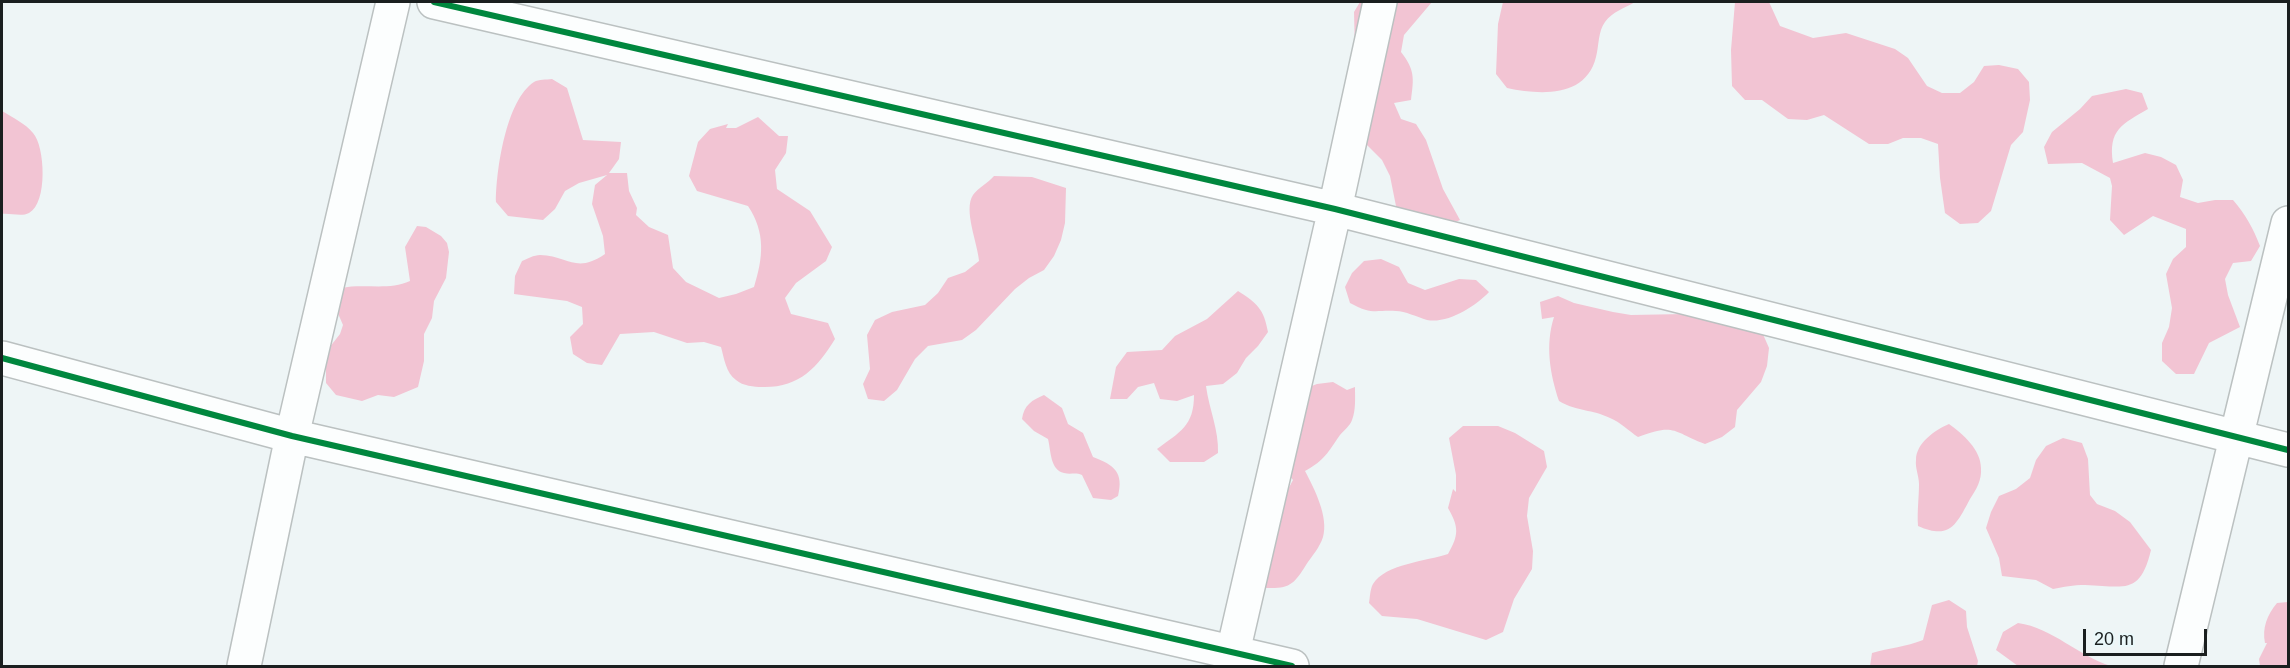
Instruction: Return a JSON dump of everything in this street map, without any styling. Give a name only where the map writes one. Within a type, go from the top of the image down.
[{"type":"street","points":[[244,666],[292,436],[393,2]]},
{"type":"street","points":[[434,2],[1335,209],[2289,450]]},
{"type":"street","points":[[1233,652],[1380,2]]},
{"type":"street","points":[[2181,666],[2289,223]]},
{"type":"street","points":[[2,358],[292,436],[1292,666]]},
{"type":"shaded area","points":[[1360,2],[1432,2],[1404,35],[1401,52],[1412,74],[1411,100],[1394,103],[1401,119],[1416,124],[1426,140],[1443,189],[1460,220],[1434,232],[1397,211],[1390,176],[1382,160],[1357,135],[1354,12]]},
{"type":"shaded area","points":[[1503,2],[1635,2],[1615,13],[1605,22],[1600,34],[1596,57],[1591,70],[1583,80],[1572,87],[1560,90],[1533,92],[1507,88],[1496,74],[1498,24]]},
{"type":"shaded area","points":[[1735,2],[1769,2],[1780,26],[1813,38],[1846,33],[1895,49],[1908,58],[1927,86],[1942,93],[1960,93],[1974,82],[1984,66],[1999,65],[2018,69],[2029,82],[2030,100],[2023,132],[2011,145],[1991,211],[1978,223],[1960,224],[1945,213],[1938,144],[1921,138],[1903,138],[1888,144],[1869,144],[1824,115],[1807,120],[1788,119],[1762,100],[1745,100],[1732,86],[1731,50]]},
{"type":"shaded area","points":[[552,79],[567,88],[583,140],[621,142],[619,159],[609,173],[627,173],[629,191],[637,208],[636,215],[649,227],[668,235],[673,268],[686,282],[719,298],[754,287],[761,256],[760,236],[754,216],[748,206],[697,191],[689,176],[698,142],[710,129],[728,124],[726,128],[736,128],[758,117],[779,136],[788,136],[786,153],[775,170],[777,189],[810,211],[832,247],[826,261],[796,283],[785,298],[791,314],[828,323],[835,339],[814,367],[797,380],[786,384],[749,386],[739,382],[730,373],[721,347],[704,342],[687,343],[654,332],[620,334],[602,365],[587,363],[573,354],[570,337],[583,324],[582,307],[567,301],[514,294],[515,276],[522,261],[528,258],[540,255],[587,263],[605,254],[603,236],[592,204],[595,185],[607,175],[579,183],[565,191],[555,209],[543,220],[508,216],[496,202],[501,155],[516,104],[524,91],[534,82]]},
{"type":"shaded area","points":[[2126,89],[2142,93],[2148,109],[2124,124],[2115,135],[2113,163],[2145,153],[2161,157],[2176,165],[2183,180],[2180,197],[2198,203],[2233,200],[2249,222],[2260,246],[2251,261],[2233,263],[2225,279],[2228,295],[2240,327],[2209,343],[2194,374],[2176,374],[2162,361],[2162,343],[2169,327],[2172,308],[2166,274],[2173,259],[2186,247],[2186,229],[2153,216],[2124,235],[2110,220],[2112,186],[2110,178],[2082,163],[2048,164],[2044,147],[2052,132],[2092,96]]},
{"type":"shaded area","points":[[2,111],[33,133],[40,150],[42,187],[35,207],[26,214],[2,214]]},
{"type":"shaded area","points":[[994,176],[1032,177],[1066,188],[1065,223],[1054,256],[1044,270],[1015,289],[976,330],[962,340],[928,346],[915,359],[897,390],[884,401],[868,399],[863,384],[870,369],[867,335],[875,320],[892,312],[925,305],[938,293],[948,278],[965,272],[979,261],[970,218],[970,201],[975,192]]},
{"type":"shaded area","points":[[417,226],[426,227],[441,236],[447,243],[449,252],[446,278],[434,301],[432,318],[424,334],[424,361],[418,387],[394,397],[378,395],[362,401],[336,395],[326,383],[329,348],[340,334],[343,325],[333,302],[341,288],[393,286],[410,281],[405,247]]},
{"type":"shaded area","points":[[1381,259],[1399,267],[1408,283],[1425,290],[1459,279],[1476,280],[1489,292],[1461,313],[1435,321],[1400,311],[1368,311],[1350,303],[1345,287],[1352,273],[1364,261]]},
{"type":"shaded area","points":[[1238,291],[1259,307],[1268,332],[1246,358],[1237,373],[1223,384],[1206,386],[1217,436],[1218,453],[1204,462],[1170,462],[1157,449],[1184,427],[1191,414],[1194,395],[1177,401],[1160,399],[1154,383],[1138,387],[1127,399],[1110,399],[1116,367],[1127,352],[1162,350],[1175,336],[1207,319]]},
{"type":"shaded area","points":[[1558,296],[1574,303],[1613,312],[1631,315],[1685,314],[1762,332],[1769,348],[1767,366],[1761,382],[1737,410],[1735,427],[1722,437],[1705,444],[1673,430],[1659,430],[1638,437],[1610,418],[1559,401],[1553,380],[1549,349],[1554,317],[1542,319],[1540,302]]},
{"type":"shaded area","points":[[1333,382],[1347,390],[1355,387],[1355,404],[1350,424],[1322,459],[1305,471],[1322,512],[1323,537],[1316,551],[1294,581],[1281,588],[1266,588],[1256,572],[1285,495],[1293,480],[1282,466],[1301,390],[1317,384]]},
{"type":"shaded area","points":[[1044,395],[1062,408],[1068,424],[1083,433],[1093,457],[1116,470],[1120,481],[1118,496],[1111,500],[1093,498],[1082,475],[1064,473],[1056,468],[1048,439],[1034,431],[1022,419],[1029,404]]},
{"type":"shaded area","points":[[1949,424],[1975,449],[1980,461],[1980,481],[1951,528],[1938,531],[1929,530],[1918,526],[1917,454],[1919,448],[1932,434]]},
{"type":"shaded area","points":[[1463,426],[1498,426],[1515,433],[1544,451],[1547,467],[1529,498],[1527,516],[1533,551],[1532,569],[1514,599],[1503,632],[1486,640],[1417,619],[1382,616],[1369,603],[1372,586],[1379,577],[1407,564],[1448,554],[1452,547],[1456,536],[1456,526],[1448,508],[1453,489],[1456,492],[1456,475],[1449,438]]},
{"type":"shaded area","points":[[2063,438],[2082,443],[2088,459],[2090,495],[2097,504],[2115,511],[2130,522],[2151,550],[2147,565],[2136,582],[2120,586],[2081,585],[2053,589],[2036,580],[2002,576],[1999,558],[1986,528],[1991,512],[1999,496],[2016,489],[2030,478],[2036,460],[2046,446]]},
{"type":"shaded area","points":[[1949,600],[1966,611],[1967,627],[1978,661],[1977,666],[1870,666],[1872,653],[1923,640],[1932,605]]},
{"type":"shaded area","points":[[2288,602],[2288,666],[2260,666],[2259,659],[2267,643],[2265,643],[2264,632],[2270,612],[2277,603]]},
{"type":"shaded area","points":[[2018,623],[2043,630],[2087,656],[2111,666],[2018,666],[1996,650],[2003,632]]},
{"type":"cycle path","points":[[434,2],[1335,209],[2288,450]]},
{"type":"cycle path","points":[[2,358],[292,436],[1292,666]]}]
